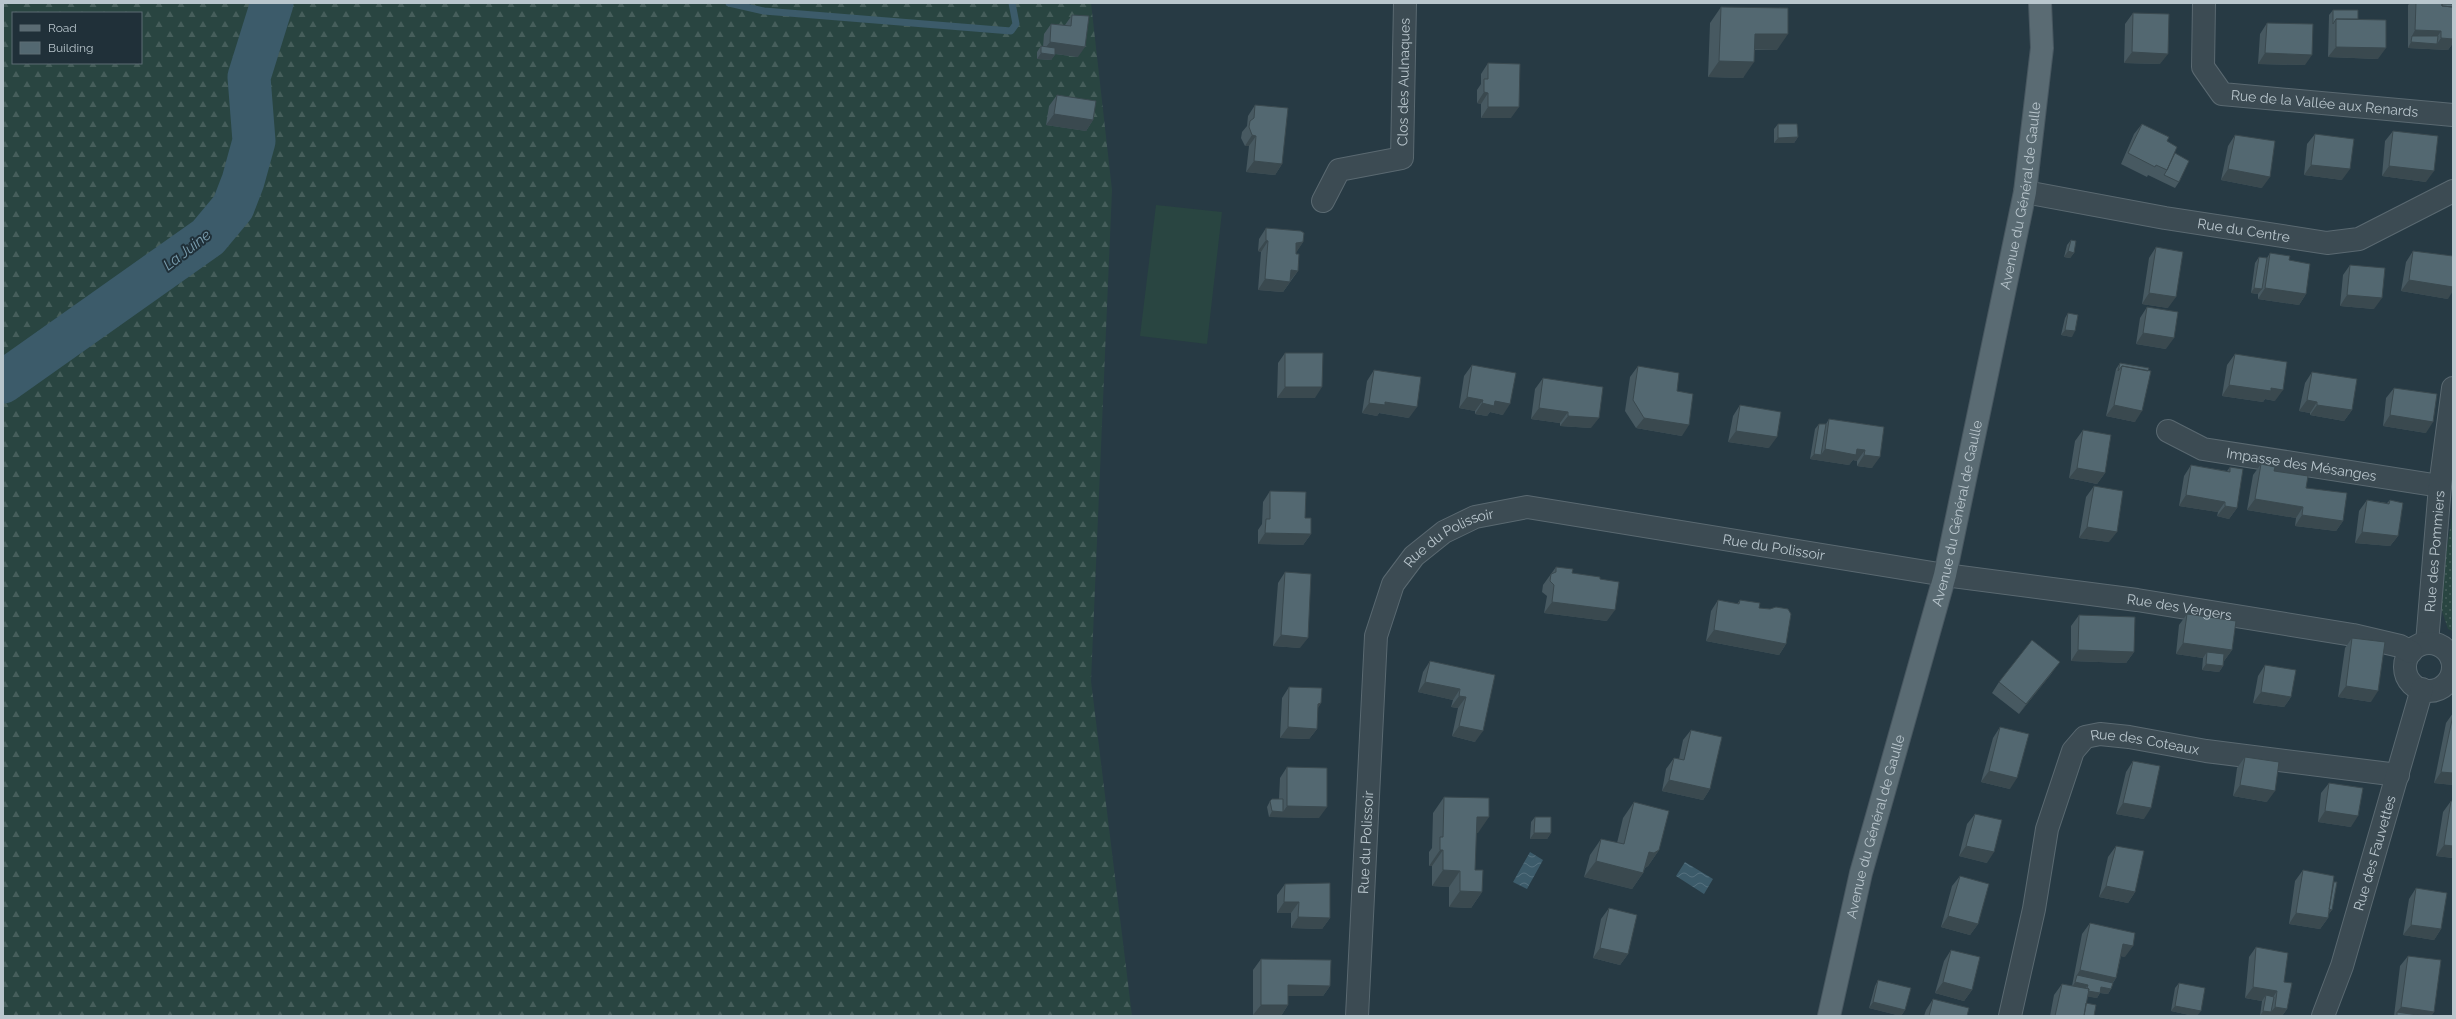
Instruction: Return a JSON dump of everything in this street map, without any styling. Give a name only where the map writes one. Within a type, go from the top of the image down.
[{"type":"main road","name":"Avenue du Général de Gaulle","points":[[1829,1016],[1861,873],[1945,575],[2026,192],[2042,48],[2040,3]]},
{"type":"street","name":"Clos des Aulnaques","points":[[1323,201],[1339,170],[1402,158],[1405,3]]},
{"type":"street","name":"Rue de la Vallée aux Renards","points":[[2204,3],[2202,67],[2222,94],[2453,115]]},
{"type":"street","name":"Rue du Centre","points":[[2026,192],[2165,218],[2328,243],[2359,239],[2453,191]]},
{"type":"street","name":"Rue des Pommiers","points":[[2419,648],[2453,388]]},
{"type":"street","name":"Impasse des Mésanges","points":[[2168,431],[2203,449],[2440,486]]},
{"type":"street","name":"Rue du Polissoir","points":[[1357,1016],[1376,636],[1393,584],[1414,556],[1444,532],[1475,517],[1526,507],[1945,575]]},
{"type":"street","name":"Rue des Vergers","points":[[1945,575],[2137,600],[2345,634],[2400,646],[2419,648]]},
{"type":"street","points":[[2434,644],[2447,651],[2453,665],[2453,672],[2444,685],[2430,690],[2422,689],[2415,686],[2406,673],[2407,658],[2419,648],[2434,644]]},
{"type":"street","name":"Rue des Fauvettes","points":[[2323,1016],[2342,966],[2422,689]]},
{"type":"street","name":"Rue des Coteaux","points":[[2010,1016],[2034,909],[2047,829],[2073,751],[2084,737],[2100,734],[2115,735],[2206,751],[2398,776]]},
{"type":"green space","points":[[3,3],[1091,3],[1112,190],[1091,681],[1132,1016],[3,1016]]},
{"type":"green space","points":[[1156,205],[1222,212],[1207,344],[1140,336]]},
{"type":"green space","points":[[2453,511],[2453,631],[2448,629],[2438,599]]},
{"type":"water","points":[[1530,852],[1543,860],[1527,889],[1513,882]]},
{"type":"water","points":[[1685,862],[1713,879],[1704,894],[1676,876]]},
{"type":"building","points":[[2416,3],[2442,3],[2442,6],[2453,7],[2453,39],[2441,38],[2441,31],[2415,30]]},
{"type":"building","points":[[2442,4],[2453,4],[2453,7],[2442,6]]},
{"type":"building","points":[[1721,7],[1788,8],[1788,34],[1755,34],[1754,62],[1719,61]]},
{"type":"building","points":[[2333,10],[2358,10],[2358,19],[2336,19],[2333,24]]},
{"type":"building","points":[[2133,13],[2169,14],[2168,54],[2132,52]]},
{"type":"building","points":[[1072,15],[1089,16],[1085,47],[1050,42],[1051,24],[1071,26]]},
{"type":"building","points":[[2336,19],[2386,20],[2386,48],[2336,47]]},
{"type":"building","points":[[2267,23],[2313,24],[2312,55],[2265,53]]},
{"type":"building","points":[[2412,36],[2438,36],[2437,44],[2411,42]]},
{"type":"building","points":[[1041,46],[1055,48],[1055,55],[1041,53]]},
{"type":"building","points":[[1488,63],[1520,64],[1519,107],[1488,107],[1488,93],[1484,92],[1484,79],[1488,79]]},
{"type":"building","points":[[1057,95],[1096,101],[1093,120],[1054,114]]},
{"type":"building","points":[[1255,105],[1288,108],[1282,164],[1254,161],[1256,136],[1252,135],[1249,127],[1250,121],[1254,118]]},
{"type":"building","points":[[1778,124],[1797,124],[1798,137],[1778,138]]},
{"type":"building","points":[[2142,124],[2169,137],[2167,141],[2177,147],[2167,170],[2156,165],[2155,167],[2128,153]]},
{"type":"building","points":[[2393,131],[2438,136],[2434,171],[2389,166]]},
{"type":"building","points":[[2315,134],[2354,139],[2350,169],[2311,165]]},
{"type":"building","points":[[2235,135],[2275,141],[2270,177],[2228,169]]},
{"type":"building","points":[[2175,153],[2189,161],[2179,182],[2164,175]]},
{"type":"building","points":[[1266,228],[1301,231],[1304,233],[1303,242],[1296,243],[1296,254],[1299,254],[1298,271],[1291,270],[1290,282],[1265,279],[1268,241],[1266,240]]},
{"type":"building","points":[[2071,240],[2076,241],[2074,253],[2068,251]]},
{"type":"building","points":[[2156,247],[2183,252],[2176,297],[2149,293]]},
{"type":"building","points":[[2413,251],[2453,256],[2453,287],[2409,280]]},
{"type":"building","points":[[2270,253],[2290,256],[2289,260],[2310,264],[2306,294],[2265,288]]},
{"type":"building","points":[[2259,257],[2267,258],[2262,289],[2254,288]]},
{"type":"building","points":[[2350,265],[2385,268],[2382,298],[2347,295]]},
{"type":"building","points":[[2147,307],[2178,312],[2174,338],[2143,333]]},
{"type":"building","points":[[2068,313],[2078,315],[2075,331],[2065,330]]},
{"type":"building","points":[[1285,353],[1323,353],[1322,387],[1285,387]]},
{"type":"building","points":[[2235,354],[2287,362],[2283,390],[2271,388],[2271,391],[2229,385]]},
{"type":"building","points":[[2120,363],[2149,368],[2148,371],[2122,366],[2118,371]]},
{"type":"building","points":[[1472,365],[1516,373],[1510,404],[1495,401],[1494,406],[1482,403],[1483,400],[1467,397]]},
{"type":"building","points":[[1638,366],[1679,373],[1677,391],[1693,394],[1689,425],[1644,418],[1633,400]]},
{"type":"building","points":[[2122,366],[2151,371],[2142,411],[2114,405]]},
{"type":"building","points":[[1374,370],[1421,377],[1417,407],[1385,402],[1385,405],[1369,403]]},
{"type":"building","points":[[2312,372],[2357,379],[2352,410],[2317,405],[2317,402],[2307,400]]},
{"type":"building","points":[[1543,378],[1603,387],[1599,418],[1568,416],[1568,412],[1539,408]]},
{"type":"building","points":[[2394,388],[2437,394],[2433,422],[2390,415]]},
{"type":"building","points":[[1740,405],[1781,412],[1777,437],[1736,431]]},
{"type":"building","points":[[1829,419],[1884,427],[1880,457],[1864,455],[1865,450],[1857,449],[1856,455],[1825,449]]},
{"type":"building","points":[[1819,424],[1826,424],[1821,455],[1814,454]]},
{"type":"building","points":[[2083,430],[2111,435],[2105,473],[2077,468]]},
{"type":"building","points":[[2261,464],[2275,467],[2274,471],[2308,476],[2306,488],[2347,493],[2343,521],[2302,515],[2303,507],[2255,499]]},
{"type":"building","points":[[2191,465],[2230,472],[2230,467],[2243,469],[2237,508],[2225,506],[2225,502],[2186,495]]},
{"type":"building","points":[[2094,486],[2123,491],[2117,532],[2087,527]]},
{"type":"building","points":[[1270,491],[1306,492],[1305,518],[1311,518],[1311,534],[1265,533],[1266,519],[1270,519]]},
{"type":"building","points":[[2367,500],[2389,504],[2390,500],[2403,503],[2398,536],[2362,532]]},
{"type":"building","points":[[1556,567],[1573,569],[1572,573],[1600,577],[1600,579],[1619,582],[1615,610],[1552,602],[1554,585],[1550,581],[1551,574],[1556,572]]},
{"type":"building","points":[[1285,572],[1311,574],[1308,638],[1281,635]]},
{"type":"building","points":[[1718,600],[1739,604],[1740,600],[1760,603],[1759,608],[1770,609],[1776,607],[1788,609],[1791,614],[1786,644],[1714,630]]},
{"type":"building","points":[[2187,614],[2236,621],[2232,650],[2183,643]]},
{"type":"building","points":[[2079,615],[2135,617],[2134,652],[2078,650]]},
{"type":"building","points":[[2352,638],[2385,642],[2378,691],[2346,686]]},
{"type":"building","points":[[2032,640],[2060,662],[2026,704],[1999,682]]},
{"type":"building","points":[[2207,652],[2224,654],[2223,666],[2206,664]]},
{"type":"building","points":[[1430,661],[1495,675],[1483,731],[1459,726],[1466,697],[1459,696],[1460,689],[1425,682]]},
{"type":"building","points":[[2265,665],[2296,670],[2291,697],[2261,692]]},
{"type":"building","points":[[1289,687],[1322,688],[1321,703],[1318,704],[1317,729],[1288,727]]},
{"type":"building","points":[[2453,715],[2453,773],[2441,772]]},
{"type":"building","points":[[2000,727],[2029,734],[2017,778],[1989,771]]},
{"type":"building","points":[[1691,730],[1722,737],[1710,789],[1669,780],[1674,758],[1684,760]]},
{"type":"building","points":[[2245,757],[2279,762],[2275,791],[2240,785]]},
{"type":"building","points":[[2133,761],[2160,766],[2151,808],[2123,803]]},
{"type":"building","points":[[1287,767],[1327,768],[1327,807],[1287,806]]},
{"type":"building","points":[[2329,783],[2363,788],[2358,816],[2325,811]]},
{"type":"building","points":[[1444,797],[1489,798],[1489,817],[1477,817],[1475,870],[1483,870],[1482,892],[1460,891],[1460,871],[1443,870],[1443,850],[1440,850],[1440,837],[1443,837]]},
{"type":"building","points":[[1272,799],[1283,799],[1283,812],[1272,811],[1270,801]]},
{"type":"building","points":[[2451,801],[2453,801],[2453,846],[2444,845]]},
{"type":"building","points":[[1634,802],[1669,811],[1659,850],[1654,853],[1649,852],[1643,873],[1596,861],[1601,839],[1624,844]]},
{"type":"building","points":[[1975,814],[2002,820],[1994,852],[1966,846]]},
{"type":"building","points":[[1535,817],[1551,817],[1551,833],[1534,833]]},
{"type":"building","points":[[2116,846],[2144,851],[2135,892],[2106,886]]},
{"type":"building","points":[[2303,870],[2334,876],[2328,918],[2296,913]]},
{"type":"building","points":[[1960,876],[1989,884],[1978,924],[1948,916]]},
{"type":"building","points":[[2334,882],[2337,882],[2332,910],[2329,909]]},
{"type":"building","points":[[1330,883],[1330,918],[1298,917],[1299,902],[1284,902],[1285,884]]},
{"type":"building","points":[[2416,888],[2447,893],[2441,929],[2411,925]]},
{"type":"building","points":[[1609,908],[1637,915],[1628,954],[1600,948]]},
{"type":"building","points":[[2090,923],[2135,933],[2133,946],[2123,944],[2116,978],[2080,970]]},
{"type":"building","points":[[2256,947],[2288,953],[2284,982],[2292,983],[2287,1009],[2275,1007],[2277,991],[2253,987]]},
{"type":"building","points":[[1951,950],[1980,957],[1972,990],[1943,982]]},
{"type":"building","points":[[2408,956],[2441,960],[2434,1012],[2401,1007]]},
{"type":"building","points":[[1261,959],[1331,960],[1330,986],[1288,985],[1288,1005],[1261,1005]]},
{"type":"building","points":[[2077,975],[2113,983],[2111,989],[2101,987],[2100,993],[2088,991],[2088,985],[2075,982]]},
{"type":"building","points":[[1878,980],[1911,988],[1905,1010],[1873,1002]]},
{"type":"building","points":[[2179,983],[2205,988],[2201,1011],[2175,1006]]},
{"type":"building","points":[[2062,984],[2089,989],[2084,1016],[2055,1016]]},
{"type":"building","points":[[2266,995],[2274,997],[2271,1012],[2263,1011]]},
{"type":"building","points":[[1933,999],[1969,1008],[1967,1016],[1929,1016]]},
{"type":"building","points":[[2086,1003],[2096,1005],[2094,1016],[2084,1016]]},
{"type":"building","points":[[2397,1012],[2424,1016],[2397,1016]]},
{"type":"waterway","name":"La Juine","points":[[3,382],[208,237],[233,207],[243,181],[254,141],[249,77],[272,3]]},
{"type":"waterway","points":[[729,3],[764,11],[1011,31],[1016,24],[1012,3]]}]
